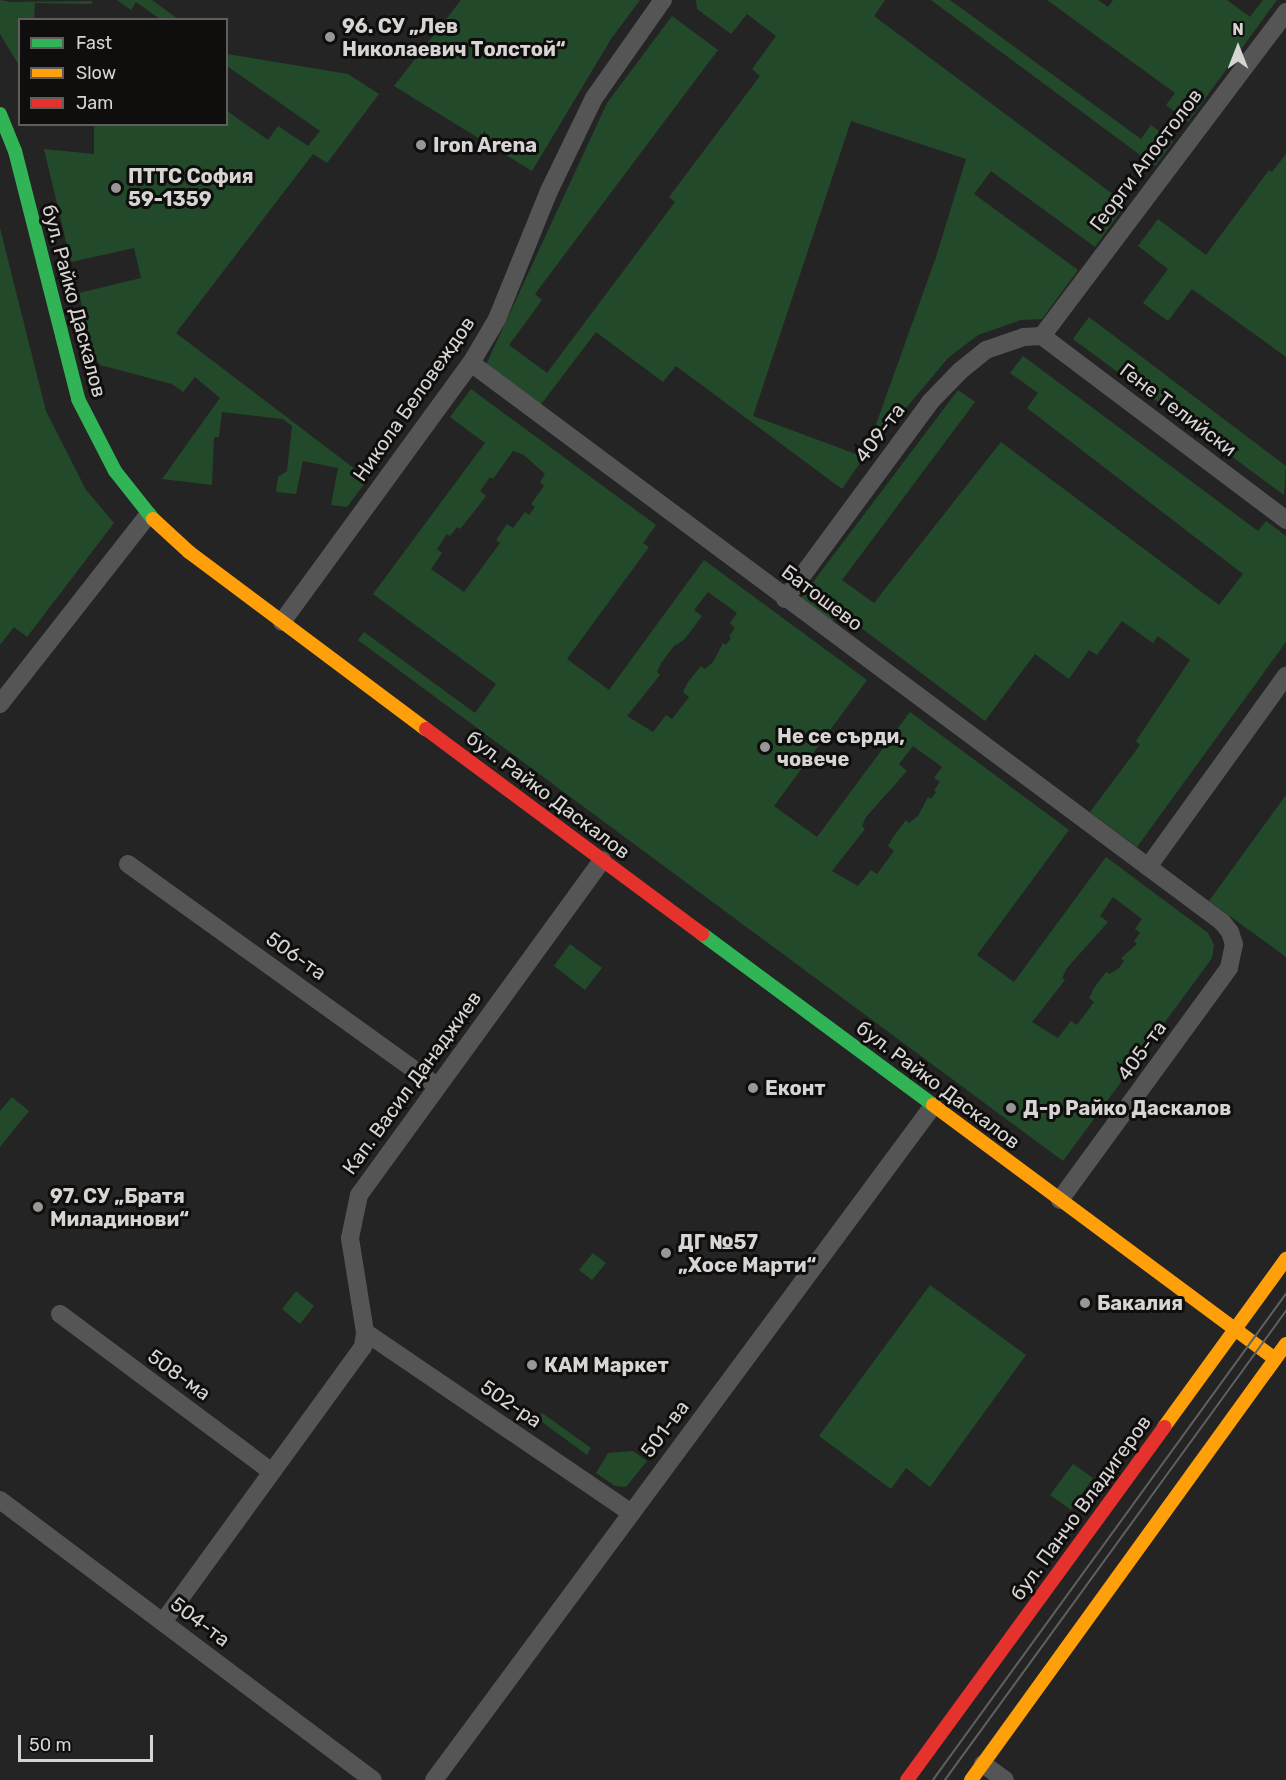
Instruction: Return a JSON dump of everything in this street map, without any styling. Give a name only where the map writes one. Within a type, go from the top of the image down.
[{"type":"street","name":"Никола Беловеждов","points":[[282,622],[471,363],[496,319],[549,191],[594,98],[663,0]]},
{"type":"street","name":"Георги Апостолов","points":[[1042,336],[1286,12]]},
{"type":"street","name":"бул. Райко Даскалов","points":[[0,114],[15,151],[78,399],[115,471],[148,515],[189,552],[282,622],[1275,1359]]},
{"type":"street","name":"Гене Телийски","points":[[1042,336],[1286,520]]},
{"type":"street","name":"409-та","points":[[785,599],[930,402],[952,379],[986,351],[1024,337],[1042,336]]},
{"type":"street","name":"Батошево","points":[[471,363],[785,599],[1222,922]]},
{"type":"street","points":[[0,704],[148,515]]},
{"type":"street","points":[[1148,867],[1286,676]]},
{"type":"street","name":"Кап. Васил Данаджиев","points":[[365,1332],[350,1238],[359,1195],[602,860]]},
{"type":"street","name":"506-та","points":[[128,864],[437,1086]]},
{"type":"street","name":"405-та","points":[[1060,1200],[1229,968],[1234,944],[1222,922]]},
{"type":"street","name":"501-ва","points":[[434,1780],[933,1106]]},
{"type":"street","name":"бул. Панчо Владигеров","points":[[907,1780],[1286,1259]]},
{"type":"street","name":"508-ма","points":[[60,1314],[271,1471]]},
{"type":"street","points":[[163,1622],[363,1347],[365,1332]]},
{"type":"street","name":"502-ра","points":[[365,1332],[631,1513]]},
{"type":"street","points":[[971,1780],[1286,1344]]},
{"type":"street","name":"504-та","points":[[0,1500],[373,1780]]},
{"type":"street","points":[[982,1764],[1005,1780]]},
{"type":"green space","points":[[0,0],[10,2],[93,1],[91,4],[35,3],[34,18],[18,18],[18,63],[0,34]]},
{"type":"green space","points":[[117,0],[152,0],[177,18],[159,18],[136,2],[131,10]]},
{"type":"green space","points":[[461,0],[640,0],[611,39],[532,171],[394,86]]},
{"type":"green space","points":[[696,0],[885,0],[874,16],[1126,204],[1095,247],[991,171],[974,194],[1078,270],[1042,319],[1021,320],[978,335],[948,358],[885,433],[874,430],[936,257],[966,159],[851,121],[753,416],[864,457],[842,489],[676,366],[663,382],[596,332],[539,407],[485,367],[607,103],[672,16],[718,50],[535,294],[542,300],[509,345],[547,373],[675,202],[669,197],[760,76],[752,69],[776,36],[747,14],[731,34],[697,9]]},
{"type":"green space","points":[[931,0],[950,0],[1141,139],[1151,125],[1173,142],[1155,166]]},
{"type":"green space","points":[[1047,0],[1098,0],[1108,7],[1113,0],[1227,0],[1250,17],[1263,0],[1277,0],[1188,122],[1166,105],[1175,93]]},
{"type":"green space","points":[[228,54],[348,74],[379,94],[327,163],[313,154],[176,333],[368,479],[347,507],[331,505],[338,468],[303,461],[296,494],[276,492],[278,477],[287,471],[292,426],[283,419],[222,412],[219,437],[214,437],[212,485],[162,479],[220,398],[195,377],[183,392],[172,384],[100,365],[93,355],[79,293],[141,278],[134,248],[71,262],[44,149],[94,154],[94,126],[228,126],[228,112],[268,140],[278,126],[308,146],[320,131],[228,67]]},
{"type":"green space","points":[[1286,154],[1286,357],[1192,289],[1168,321],[1143,303],[1168,269],[1138,246],[1158,219],[1206,255],[1269,170],[1272,172]]},
{"type":"green space","points":[[0,228],[46,411],[86,490],[114,523],[27,637],[14,627],[0,645]]},
{"type":"green space","points":[[1089,317],[1286,466],[1284,495],[1073,339]]},
{"type":"green space","points":[[1023,356],[1258,531],[1266,521],[1286,536],[1286,642],[1137,847],[1090,812],[1140,745],[1136,741],[1190,660],[1158,636],[1153,643],[1122,621],[1097,655],[1089,650],[1069,679],[1035,654],[985,721],[840,612],[829,625],[798,602],[958,390],[975,402],[842,580],[874,603],[1001,442],[1219,605],[1243,574],[1027,408],[1038,393],[1010,373]]},
{"type":"green space","points":[[471,389],[656,525],[643,543],[649,547],[567,659],[609,690],[704,560],[867,680],[774,806],[817,837],[910,712],[1069,830],[977,955],[1014,982],[1106,857],[1208,933],[1214,945],[1212,958],[1063,1161],[358,640],[364,632],[475,713],[496,684],[373,594],[485,443],[450,417]],"holes":[[[513,451],[524,455],[545,474],[540,482],[544,486],[531,504],[535,507],[529,515],[525,512],[513,528],[507,524],[496,540],[500,543],[464,592],[431,569],[442,553],[437,549],[447,534],[450,536],[457,527],[460,529],[486,496],[480,491],[490,477],[493,479]],[[708,592],[737,613],[730,623],[735,628],[729,636],[731,638],[726,645],[723,643],[713,662],[705,669],[701,666],[688,682],[683,692],[689,697],[672,719],[666,715],[653,732],[627,716],[660,675],[657,672],[661,663],[674,646],[684,640],[702,616],[694,610]],[[913,746],[942,767],[934,778],[940,782],[934,790],[936,792],[931,799],[928,797],[918,816],[909,823],[906,820],[893,837],[888,846],[894,851],[877,874],[871,870],[858,886],[832,871],[865,829],[862,826],[866,817],[907,771],[899,764]],[[1113,897],[1142,919],[1135,929],[1140,933],[1134,941],[1137,944],[1121,958],[1124,961],[1119,968],[1110,974],[1106,972],[1094,988],[1089,998],[1094,1002],[1077,1025],[1071,1021],[1058,1038],[1032,1022],[1065,980],[1062,978],[1067,968],[1108,922],[1100,916]]]},
{"type":"green space","points":[[1286,795],[1286,957],[1209,901]]},
{"type":"green space","points":[[570,944],[602,968],[585,990],[554,966]]},
{"type":"green space","points":[[12,1097],[29,1111],[0,1147],[0,1111]]},
{"type":"green space","points":[[593,1253],[606,1263],[592,1280],[579,1270]]},
{"type":"green space","points":[[930,1285],[1026,1355],[930,1487],[906,1468],[891,1489],[819,1436]]},
{"type":"green space","points":[[296,1291],[314,1306],[300,1324],[282,1309]]},
{"type":"green space","points":[[542,1413],[591,1448],[587,1455],[538,1419]]},
{"type":"green space","points":[[633,1451],[647,1461],[626,1487],[615,1486],[596,1473],[608,1453]]},
{"type":"green space","points":[[1073,1464],[1093,1478],[1071,1510],[1050,1495]]},
{"type":"tram line","points":[[933,1780],[1286,1294]]},
{"type":"tram line","points":[[945,1780],[1286,1311]]},
{"type":"traffic: fast","points":[[0,114],[15,151],[78,399],[115,471],[153,519]]},
{"type":"traffic: fast","points":[[702,934],[933,1105]]},
{"type":"traffic: slow","points":[[153,519],[189,552],[426,729]]},
{"type":"traffic: slow","points":[[933,1105],[1275,1359]]},
{"type":"traffic: slow","points":[[1164,1427],[1286,1259]]},
{"type":"traffic: slow","points":[[971,1780],[1286,1344]]},
{"type":"traffic: jam","points":[[426,729],[702,934]]},
{"type":"traffic: jam","points":[[907,1780],[1164,1427]]},
{"type":"place","name":"96. СУ „Лев Николаевич Толстой“","points":[[330,37]]},
{"type":"place","name":"Iron Arena","points":[[421,145]]},
{"type":"place","name":"ПТТС София 59-1359","points":[[116,188]]},
{"type":"place","name":"Не се сърди, човече","points":[[765,747]]},
{"type":"place","name":"Еконт","points":[[753,1088]]},
{"type":"place","name":"Д-р Райко Даскалов","points":[[1011,1108]]},
{"type":"place","name":"97. СУ „Братя Миладинови“","points":[[38,1207]]},
{"type":"place","name":"ДГ №57 „Хосе Марти“","points":[[666,1253]]},
{"type":"place","name":"Бакалия","points":[[1085,1303]]},
{"type":"place","name":"КАМ Маркет","points":[[532,1365]]}]
